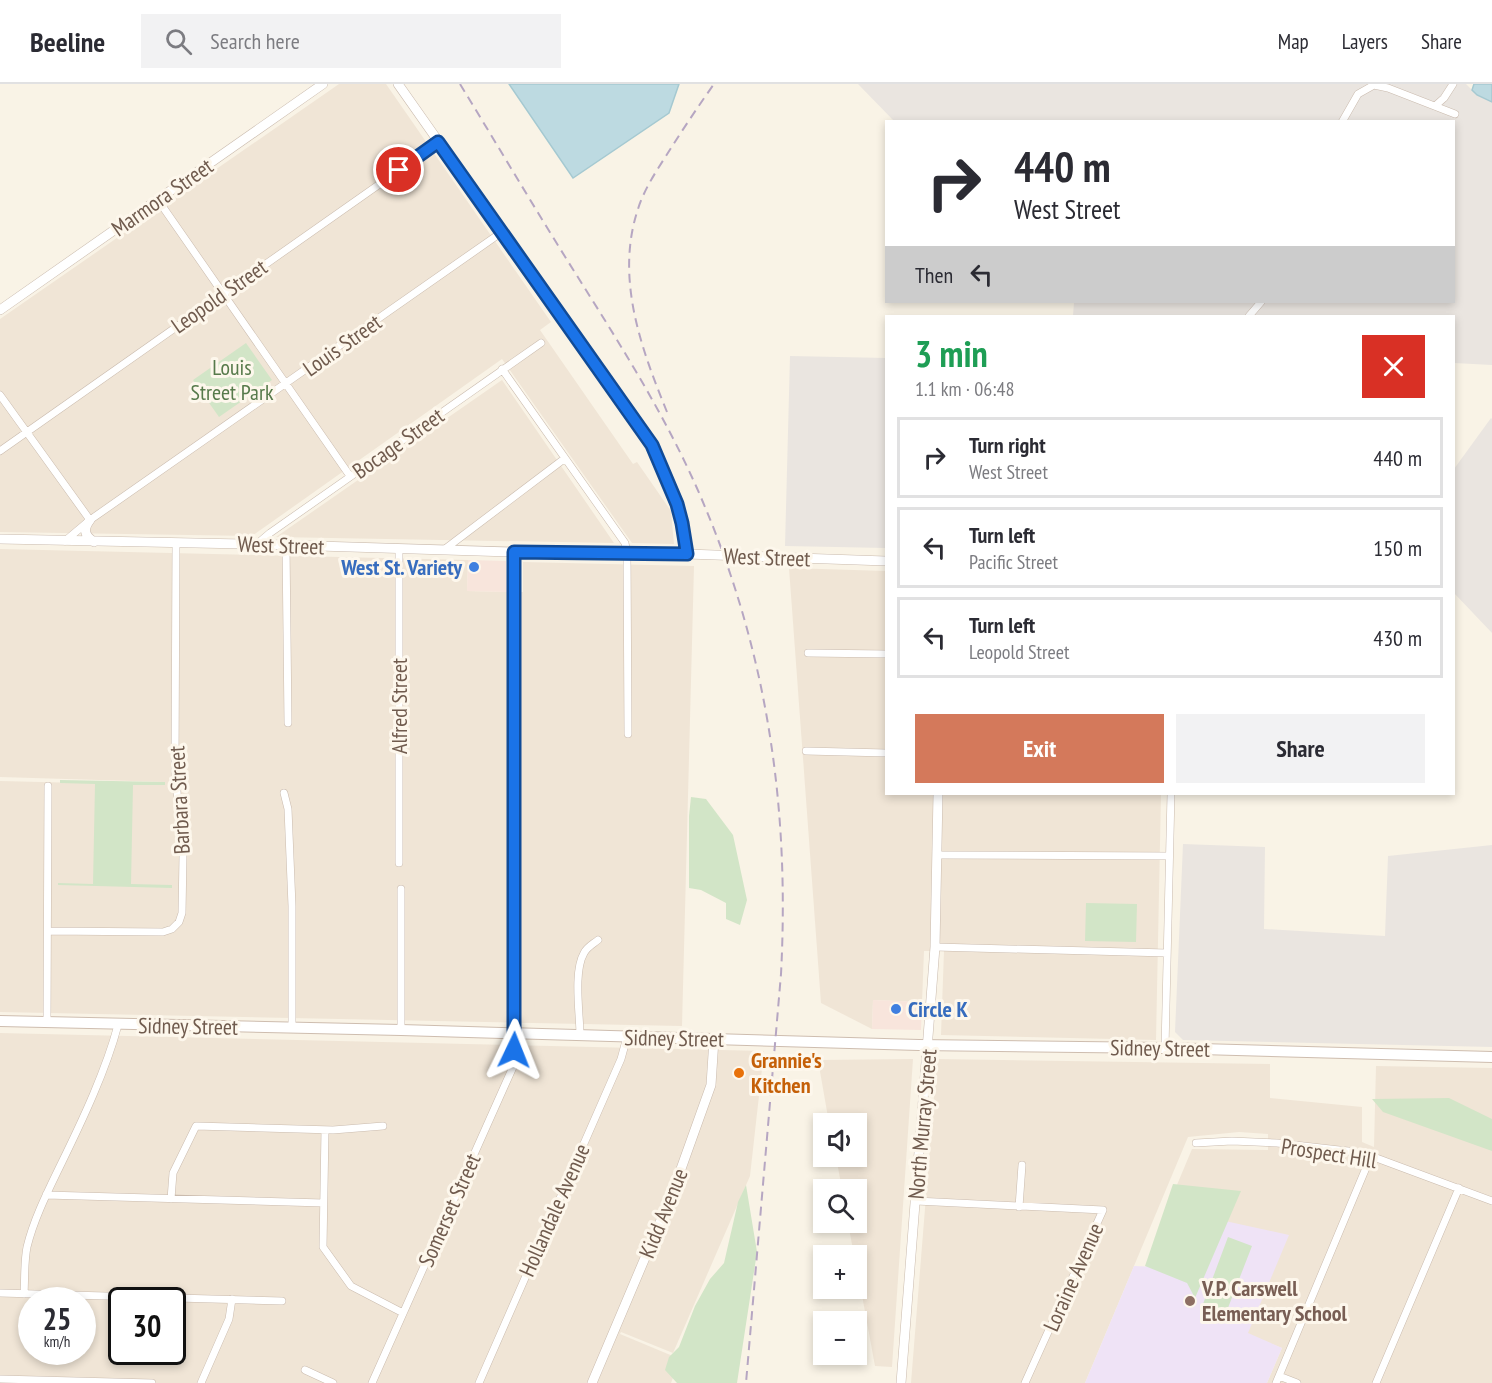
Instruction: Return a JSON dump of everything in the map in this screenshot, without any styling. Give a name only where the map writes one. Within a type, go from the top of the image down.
[{"type":"main road","name":"Sidney Street","points":[[0,1022],[401,1030],[928,1046],[1165,1048],[1492,1057]]},
{"type":"street","name":"Marmora Street","points":[[0,310],[323,84]]},
{"type":"street","points":[[398,84],[652,445],[677,504],[687,554]]},
{"type":"street","points":[[1435,106],[1444,98],[1453,84]]},
{"type":"street","points":[[1343,120],[1358,94],[1368,86],[1374,85],[1388,88],[1455,114]]},
{"type":"street","name":"Leopold Street","points":[[0,450],[438,142]]},
{"type":"street","points":[[158,200],[350,476]]},
{"type":"street","name":"Louis Street","points":[[65,541],[90,520],[502,232]]},
{"type":"street","points":[[1250,315],[1261,303]]},
{"type":"street","name":"Bocage Street","points":[[257,544],[541,343]]},
{"type":"street","points":[[502,369],[625,543],[627,553],[628,734]]},
{"type":"street","points":[[0,395],[90,520],[85,526],[85,531],[87,537],[94,542]]},
{"type":"street","points":[[445,549],[564,459]]},
{"type":"street","name":"West Street","points":[[0,539],[687,554],[885,561]]},
{"type":"street","name":"Barbara Street","points":[[48,931],[163,932],[172,929],[179,922],[182,913],[183,856],[175,770],[176,543]]},
{"type":"street","points":[[286,545],[288,723]]},
{"type":"street","name":"Alfred Street","points":[[399,549],[399,863]]},
{"type":"street","name":"Somerset Street","points":[[372,1383],[513,1067],[515,1034],[514,552]]},
{"type":"street","points":[[808,652],[885,654]]},
{"type":"street","points":[[806,751],[885,753]]},
{"type":"street","points":[[47,1023],[48,786]]},
{"type":"street","points":[[284,793],[288,809],[292,906],[292,1028]]},
{"type":"street","name":"North Murray Street","points":[[901,1383],[935,947],[938,795]]},
{"type":"street","points":[[1165,1048],[1171,795]]},
{"type":"street","points":[[938,855],[1169,856]]},
{"type":"street","points":[[401,889],[401,1030]]},
{"type":"street","points":[[580,1036],[578,975],[581,958],[588,947],[598,940]]},
{"type":"street","points":[[935,947],[1167,953]]},
{"type":"street","points":[[24,1287],[27,1250],[46,1195],[72,1142],[109,1054],[118,1024]]},
{"type":"street","name":"Hollandale Avenue","points":[[478,1383],[621,1059],[627,1037]]},
{"type":"street","name":"Kidd Avenue","points":[[592,1383],[672,1194],[703,1107],[712,1076],[714,1039]]},
{"type":"street","points":[[171,1199],[173,1173],[195,1126],[325,1130],[383,1126]]},
{"type":"street","points":[[325,1130],[323,1247],[351,1286],[403,1313]]},
{"type":"street","name":"Prospect Hill","points":[[1196,1143],[1232,1141],[1277,1143],[1348,1151],[1371,1156],[1492,1201]]},
{"type":"street","points":[[1297,1383],[1277,1380],[1371,1156]]},
{"type":"street","points":[[1020,1207],[1022,1165]]},
{"type":"street","points":[[1376,1383],[1459,1188]]},
{"type":"street","points":[[46,1195],[323,1203]]},
{"type":"street","name":"Loraine Avenue","points":[[916,1201],[1103,1210],[1025,1383]]},
{"type":"street","points":[[0,1293],[18,1294]]},
{"type":"street","points":[[96,1296],[282,1301]]},
{"type":"street","points":[[201,1383],[229,1319],[232,1299]]},
{"type":"street","points":[[305,1370],[333,1383]]},
{"type":"street","points":[[0,1379],[152,1383]]},
{"type":"shaded area","points":[[339,84],[386,84],[551,322],[540,330],[633,464],[637,462],[671,511],[674,544],[632,543],[502,359],[252,536],[0,532],[0,319]]},
{"type":"shaded area","points":[[858,84],[1466,84],[1477,95],[1492,102],[1492,365],[1455,363],[1455,315],[1073,315],[1074,303],[1455,303],[1455,120],[893,120]]},
{"type":"shaded area","points":[[790,356],[885,358],[885,548],[785,546]]},
{"type":"shaded area","points":[[502,380],[614,543],[276,537]]},
{"type":"shaded area","points":[[1491,418],[1492,633],[1455,594],[1455,468]]},
{"type":"shaded area","points":[[0,549],[468,560],[467,591],[507,592],[523,592],[523,562],[694,566],[682,1026],[0,1012],[0,781],[164,785],[165,782],[0,777]]},
{"type":"shaded area","points":[[468,560],[506,561],[507,592],[467,591]]},
{"type":"shaded area","points":[[789,568],[885,571],[885,795],[1161,795],[1156,1040],[941,1035],[944,951],[924,951],[922,1002],[873,1000],[872,1029],[821,1003]]},
{"type":"shaded area","points":[[1183,844],[1265,847],[1264,929],[1385,936],[1388,856],[1492,845],[1492,1047],[1183,1040],[1175,1032]]},
{"type":"shaded area","points":[[873,1000],[922,1002],[921,1030],[872,1029]]},
{"type":"shaded area","points":[[0,1033],[764,1051],[750,1176],[673,1353],[621,1332],[620,1334],[680,1359],[671,1383],[0,1383]]},
{"type":"shaded area","points":[[913,1059],[892,1367],[875,1366],[867,1311],[865,1311],[863,1299],[867,1299],[867,1245],[852,1245],[850,1233],[867,1233],[867,1179],[840,1179],[838,1167],[867,1167],[867,1113],[827,1113],[818,1060]]},
{"type":"shaded area","points":[[937,1059],[1270,1064],[1270,1098],[1362,1107],[1362,1142],[1374,1147],[1376,1066],[1492,1068],[1492,1383],[1267,1383],[1282,1348],[1247,1334],[1225,1221],[1174,1192],[1192,1149],[1268,1150],[1268,1134],[1239,1132],[1188,1137],[1085,1383],[911,1383]]},
{"type":"shaded area","name":"V.P. Carswell Elementary School","points":[[1225,1221],[1289,1235],[1248,1333],[1282,1348],[1267,1383],[1085,1383],[1134,1266],[1206,1269]]},
{"type":"green space","name":"Louis Street Park","points":[[246,343],[272,380],[219,417],[193,380]]},
{"type":"green space","points":[[60,780],[165,782],[165,785],[133,785],[131,884],[172,885],[172,888],[58,885],[58,883],[93,884],[95,784],[60,783]]},
{"type":"green space","points":[[691,797],[706,799],[733,835],[747,900],[740,925],[726,919],[726,903],[701,890],[689,888]]},
{"type":"green space","points":[[1086,903],[1137,904],[1136,942],[1085,941]]},
{"type":"green space","points":[[1449,1098],[1492,1119],[1492,1151],[1383,1112],[1372,1099]]},
{"type":"green space","points":[[1173,1184],[1241,1191],[1195,1298],[1187,1283],[1145,1266]]},
{"type":"green space","points":[[746,1185],[757,1252],[737,1383],[677,1383],[665,1370],[669,1357],[679,1347],[695,1306],[710,1279],[724,1263],[738,1202]]},
{"type":"green space","points":[[1228,1237],[1252,1246],[1226,1313],[1203,1304]]},
{"type":"water","points":[[509,84],[679,84],[669,113],[573,178]]},
{"type":"water","points":[[1474,84],[1492,84],[1492,102],[1472,90]]},
{"type":"railway","points":[[460,84],[623,350],[669,430],[696,486],[720,545],[756,664],[777,786],[783,910],[781,974],[746,1383]]},
{"type":"railway","points":[[667,412],[648,363],[634,312],[629,261],[632,235],[638,209],[650,182],[714,84]]},
{"type":"place","name":"West St. Variety","points":[[474,567]]},
{"type":"place","name":"Circle K","points":[[896,1009]]},
{"type":"place","name":"Grannie's Kitchen","points":[[739,1073]]},
{"type":"place","name":"V.P. Carswell Elementary School","points":[[1190,1301]]},
{"type":"route","points":[[399,170],[438,142],[652,445],[677,504],[687,554],[514,552],[514,1050]]}]
